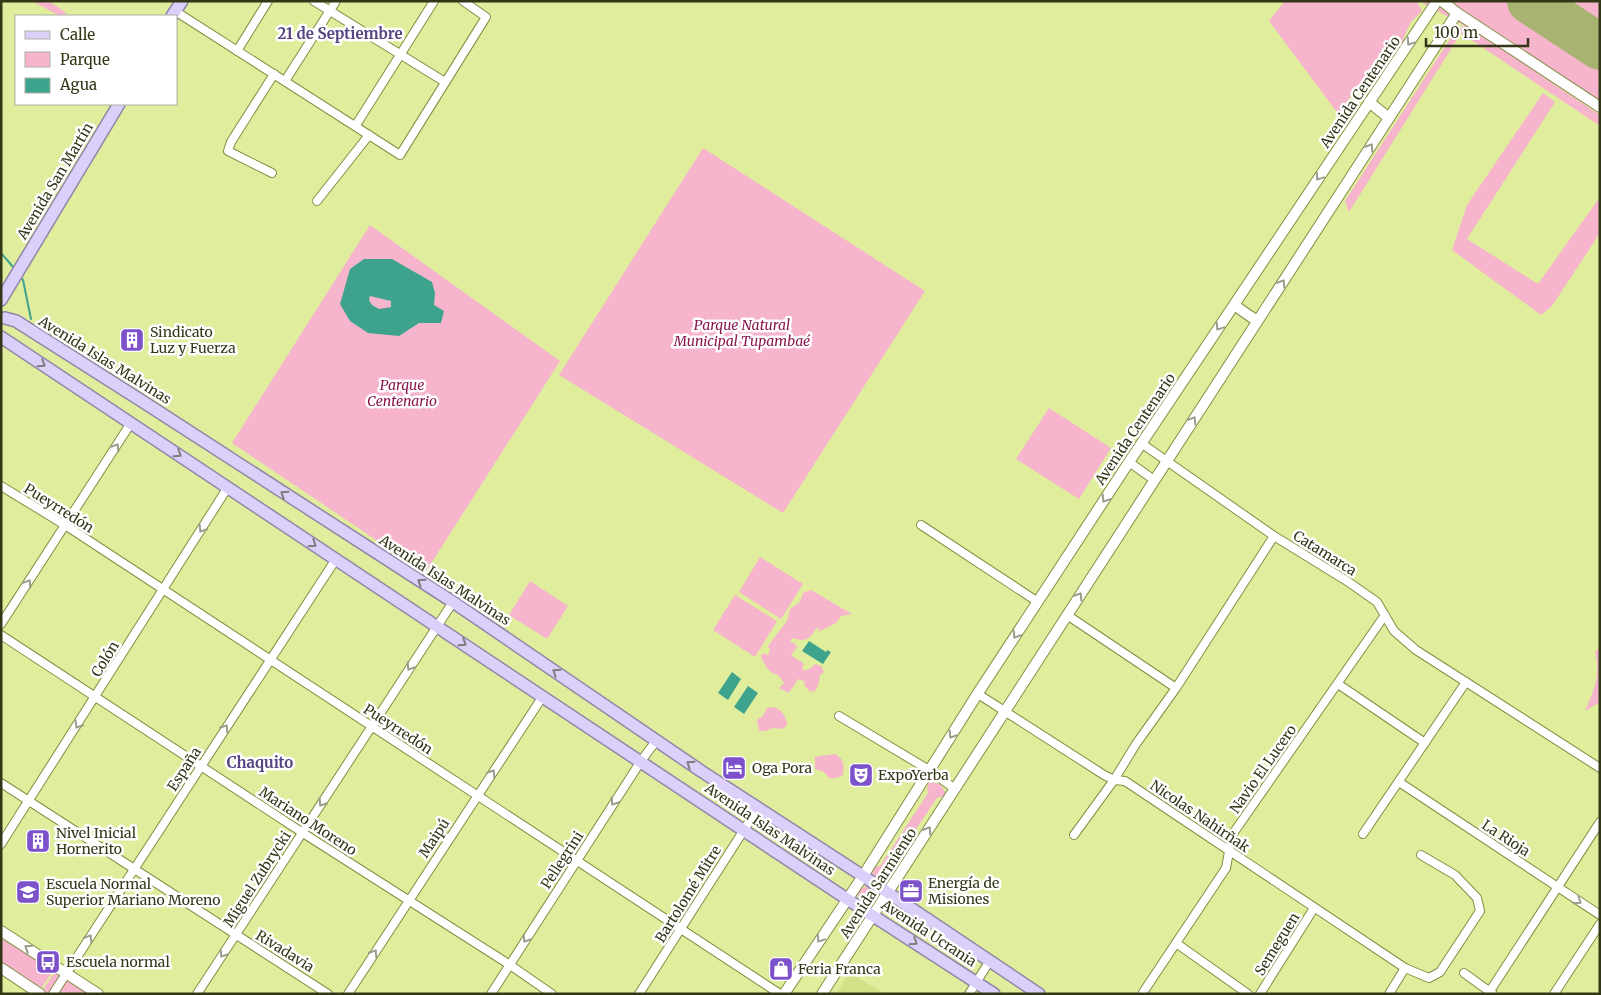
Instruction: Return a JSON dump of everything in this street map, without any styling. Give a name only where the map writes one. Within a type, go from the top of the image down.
[{"type":"main road","name":"Avenida Centenario","points":[[863,876],[929,770],[1141,443],[1437,1]]},
{"type":"main road","points":[[1442,1],[1457,13],[1600,107]]},
{"type":"main road","points":[[1005,710],[1457,13]]},
{"type":"main road","points":[[1369,102],[1389,118]]},
{"type":"main road","name":"Avenida San Martín","points":[[3,318],[1,300],[118,105]]},
{"type":"main road","points":[[1234,305],[1257,321]]},
{"type":"main road","name":"Avenida Islas Malvinas","points":[[3,318],[16,321],[129,392],[453,602],[656,741],[863,876]]},
{"type":"main road","name":"Avenida Islas Malvinas","points":[[1,337],[847,899]]},
{"type":"main road","name":"Avenida Sarmiento","points":[[822,994],[1005,710]]},
{"type":"main road","name":"Avenida Sarmiento","points":[[782,994],[863,876]]},
{"type":"main road","name":"Avenida Ucrania","points":[[863,876],[1039,994]]},
{"type":"main road","name":"Avenida Ucrania","points":[[847,899],[994,994]]},
{"type":"main road","points":[[1,931],[98,994]]},
{"type":"main road","points":[[1,968],[40,994]]},
{"type":"street","points":[[238,51],[268,1]]},
{"type":"street","points":[[314,1],[445,82]]},
{"type":"street","points":[[285,81],[336,1]]},
{"type":"street","points":[[356,125],[434,1]]},
{"type":"street","points":[[176,10],[400,155],[486,16],[463,1]]},
{"type":"street","points":[[272,173],[228,151],[231,142],[274,74]]},
{"type":"street","points":[[317,201],[369,135]]},
{"type":"street","points":[[1,624],[132,423]]},
{"type":"street","points":[[1141,443],[1274,536]]},
{"type":"street","points":[[1129,462],[1154,480]]},
{"type":"street","name":"Pueyrredón","points":[[1,486],[65,525],[782,994]]},
{"type":"street","name":"Colón","points":[[1,844],[30,802],[228,487]]},
{"type":"street","points":[[921,525],[1038,602]]},
{"type":"street","name":"Catamarca","points":[[1074,835],[1114,780],[1136,744],[1176,688],[1274,536],[1376,602],[1386,615],[1394,631],[1416,650],[1600,768]]},
{"type":"street","name":"España","points":[[53,994],[336,559]]},
{"type":"street","name":"Miguel Zubrycki","points":[[197,994],[453,602]]},
{"type":"street","points":[[1067,615],[1176,688]]},
{"type":"street","name":"Navio El Lucero","points":[[1142,994],[1226,868],[1232,834],[1386,615]]},
{"type":"street","name":"Mariano Moreno","points":[[1,635],[552,994]]},
{"type":"street","points":[[1364,834],[1466,682]]},
{"type":"street","points":[[1338,684],[1425,743]]},
{"type":"street","name":"Nicolas Nahirñak","points":[[978,694],[1114,780],[1125,781],[1405,968],[1429,978],[1440,972],[1480,911],[1477,898],[1455,875],[1421,855]]},
{"type":"street","name":"Maipú","points":[[348,994],[543,696]]},
{"type":"street","points":[[839,716],[929,770],[955,789]]},
{"type":"street","name":"Pellegrini","points":[[491,994],[641,761],[656,741]]},
{"type":"street","name":"La Rioja","points":[[1399,782],[1600,915]]},
{"type":"street","name":"Rivadavia","points":[[1,783],[328,994]]},
{"type":"street","name":"Bartolomé Mitre","points":[[639,994],[758,808]]},
{"type":"street","points":[[1464,973],[1491,993],[1600,822]]},
{"type":"street","name":"Semeguen","points":[[1260,994],[1314,908]]},
{"type":"street","points":[[1554,994],[1600,924]]},
{"type":"street","points":[[1176,943],[1248,994]]},
{"type":"street","points":[[969,994],[989,962]]},
{"type":"street","points":[[1389,994],[1405,968]]},
{"type":"shaded area","points":[[849,972],[885,994],[836,994]]},
{"type":"green space","points":[[32,1],[49,1],[66,13],[65,15],[58,15]]},
{"type":"green space","points":[[1285,1],[1417,1],[1422,11],[1411,22],[1404,37],[1400,56],[1383,78],[1372,72],[1356,88],[1339,115],[1269,21]]},
{"type":"green space","points":[[1419,1],[1600,1],[1600,114],[1527,67],[1600,115],[1600,126],[1461,33],[1349,212],[1345,201],[1457,28],[1465,26]]},
{"type":"green space","points":[[1543,93],[1555,102],[1467,239],[1538,284],[1600,197],[1600,233],[1552,306],[1541,315],[1452,250],[1467,205]]},
{"type":"green space","name":"Parque Natural Municipal Tupambaé","points":[[703,148],[925,291],[783,513],[559,375]]},
{"type":"green space","name":"Parque Centenario","points":[[370,225],[560,361],[425,573],[232,443]]},
{"type":"green space","points":[[1049,408],[1111,448],[1079,499],[1016,459]]},
{"type":"green space","points":[[760,557],[803,584],[781,619],[739,592]]},
{"type":"green space","points":[[530,581],[568,606],[547,639],[509,615]]},
{"type":"green space","points":[[811,590],[852,614],[841,616],[836,623],[820,631],[817,627],[807,639],[792,638],[790,642],[794,643],[797,647],[791,655],[804,664],[802,667],[804,671],[815,664],[821,666],[824,672],[820,675],[816,690],[810,692],[805,686],[804,681],[798,679],[789,693],[779,688],[784,683],[778,675],[767,668],[761,656],[763,653],[768,655],[770,650],[768,646],[787,621],[790,609],[800,602],[803,593]]},
{"type":"green space","points":[[735,595],[777,621],[755,657],[713,630]]},
{"type":"green space","points":[[1600,647],[1600,702],[1585,711],[1596,683],[1597,661],[1595,652]]},
{"type":"green space","points":[[774,707],[784,714],[787,725],[783,729],[773,728],[759,731],[757,720],[763,716],[767,708]]},
{"type":"green space","points":[[835,754],[843,763],[843,775],[837,778],[829,778],[824,772],[815,769],[815,757]]},
{"type":"green space","points":[[930,782],[940,784],[946,793],[944,796],[937,798],[888,871],[890,878],[888,882],[883,883],[873,875],[872,870],[880,866],[928,793],[927,788]]},
{"type":"green space","points":[[866,887],[874,895],[866,903],[858,895]]},
{"type":"green space","points":[[1,929],[57,965],[40,990],[1,965]]},
{"type":"green space","points":[[59,966],[102,994],[46,994],[42,991]]},
{"type":"water","points":[[364,259],[392,259],[432,282],[435,293],[434,305],[444,311],[441,323],[419,323],[399,336],[368,333],[350,321],[340,304],[350,269]],"holes":[[[370,296],[391,301],[391,307],[379,309],[372,305],[369,300]]]},
{"type":"water","points":[[809,641],[826,652],[827,650],[831,652],[823,664],[802,651]]},
{"type":"water","points":[[732,672],[741,679],[728,700],[718,693]]},
{"type":"water","points":[[748,686],[758,693],[744,714],[734,707]]},
{"type":"waterway","points":[[1,253],[14,268]]},
{"type":"waterway","points":[[20,276],[23,280],[31,319]]},
{"type":"runway","points":[[1530,1],[1600,47]]},
{"type":"place","name":"Sindicato Luz y Fuerza","points":[[132,340]]},
{"type":"place","name":"Oga Pora","points":[[734,768]]},
{"type":"place","name":"ExpoYerba","points":[[861,775]]},
{"type":"place","name":"Nivel Inicial Hornerito","points":[[38,841]]},
{"type":"place","name":"Energía de Misiones","points":[[911,891]]},
{"type":"place","name":"Escuela Normal Superior Mariano Moreno","points":[[28,892]]},
{"type":"place","name":"Escuela normal","points":[[48,962]]},
{"type":"place","name":"Feria Franca","points":[[781,969]]},
{"type":"district","name":"21 de Septiembre","points":[[340,34]]},
{"type":"district","name":"Chaquito","points":[[260,763]]}]
